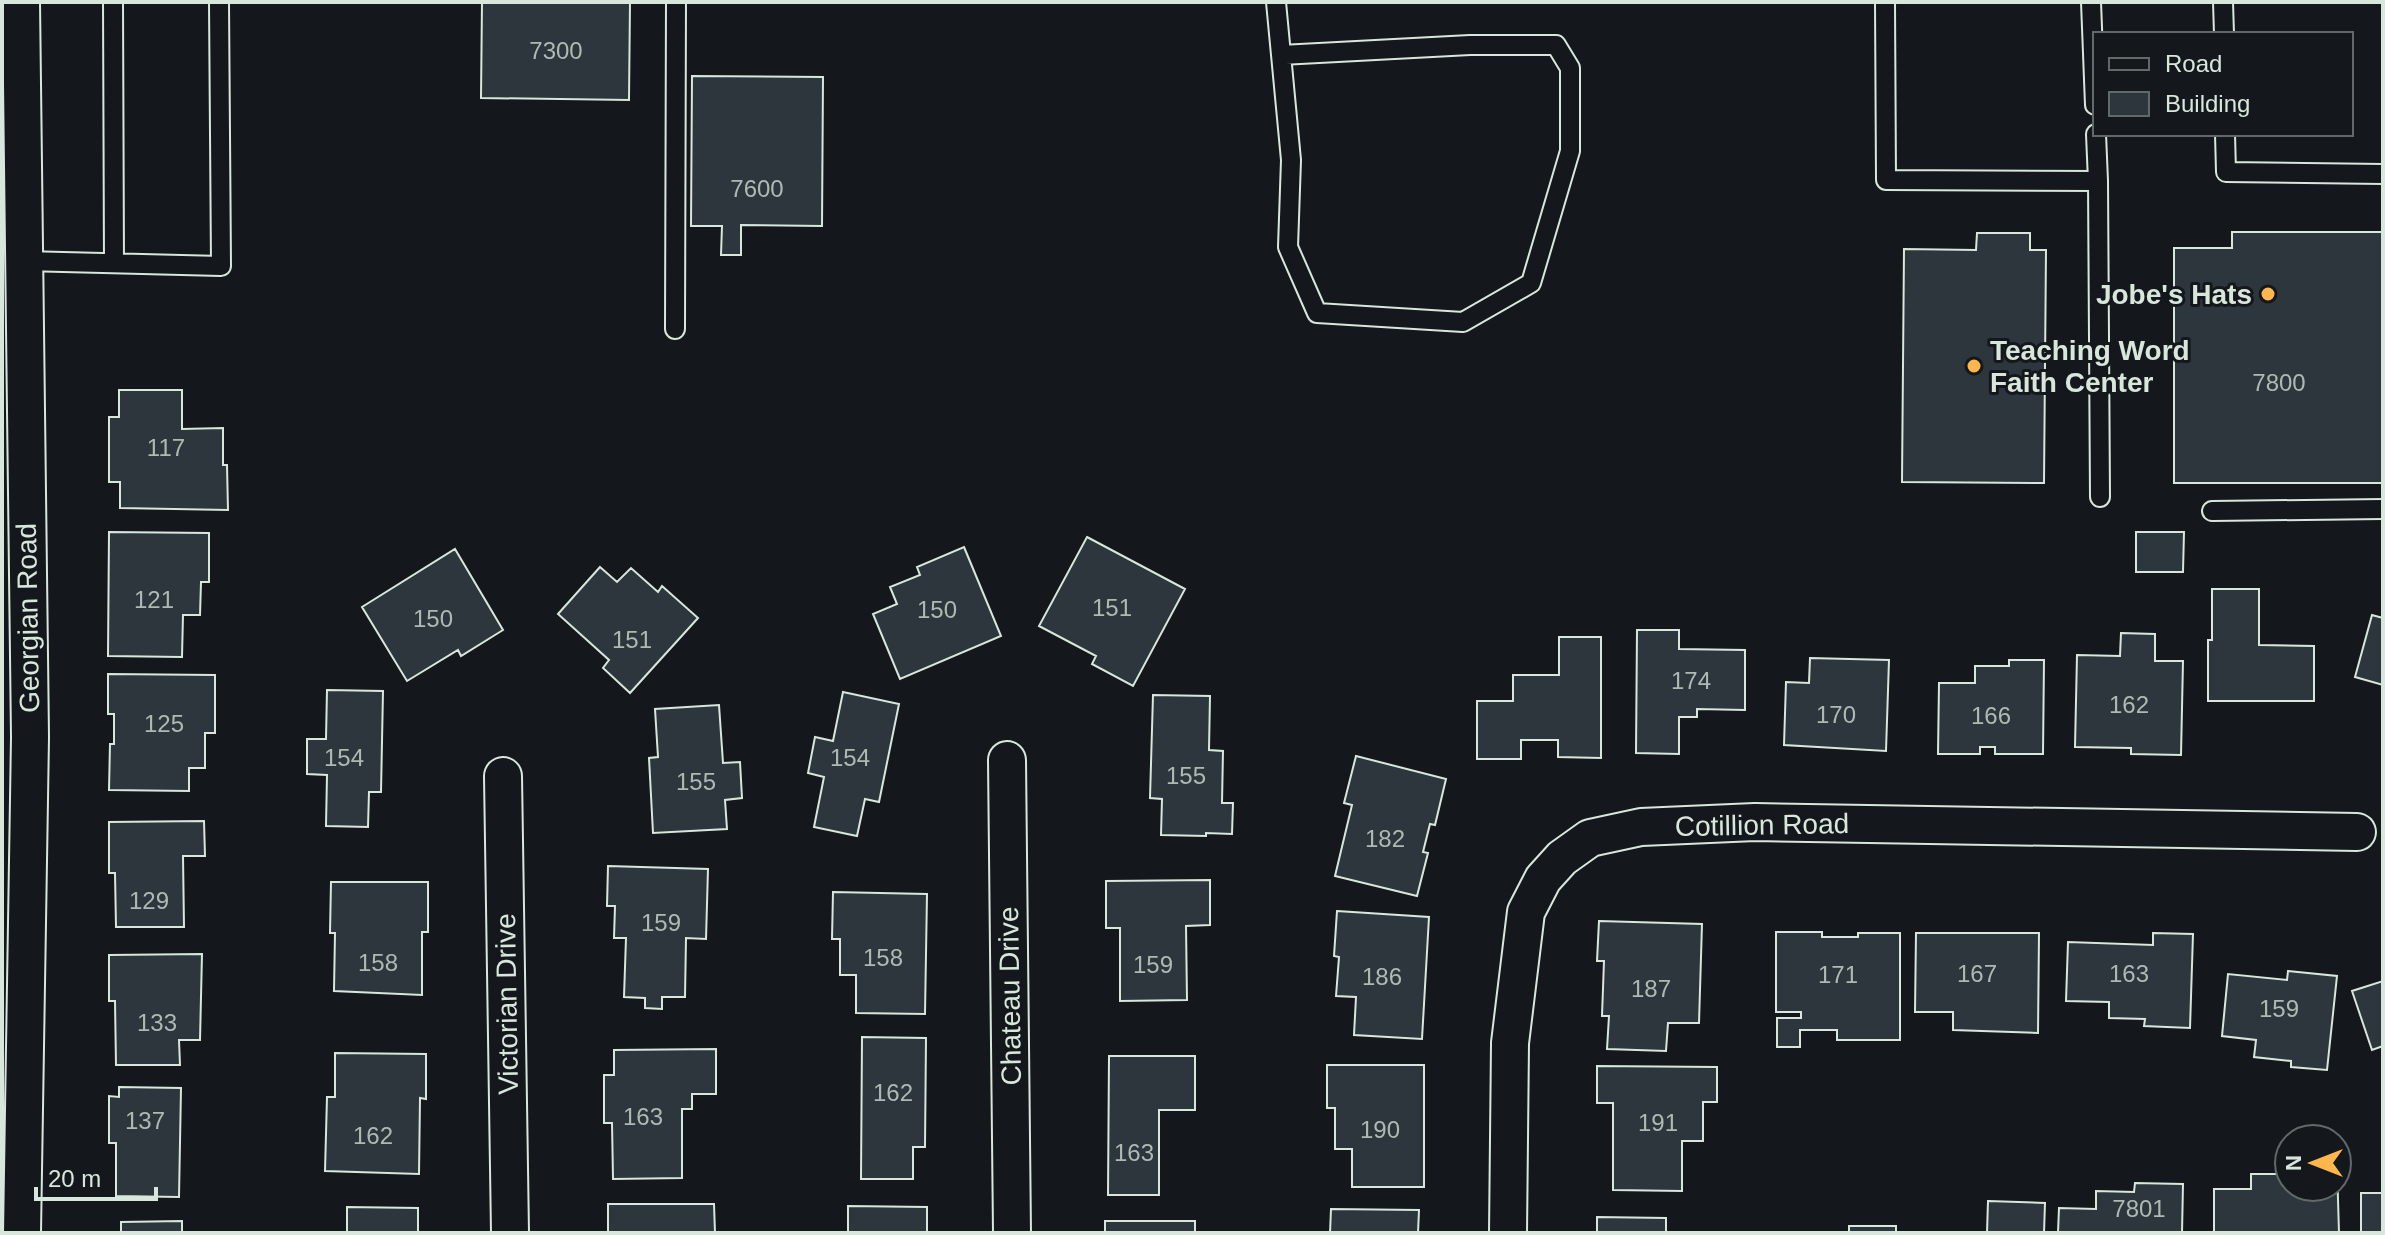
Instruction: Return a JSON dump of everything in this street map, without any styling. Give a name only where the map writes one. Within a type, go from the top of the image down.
[{"type":"street","name":"Georgian Road","points":[[21,2],[12,51],[30,737],[22,1233]]},
{"type":"street","name":"Chateau Drive","points":[[1007,760],[1012,1233]]},
{"type":"street","name":"Victorian Drive","points":[[503,776],[510,1233]]},
{"type":"street","name":"Cotillion Road","points":[[1508,1233],[1510,1043],[1526,912],[1543,879],[1562,858],[1590,838],[1641,827],[1755,822],[2357,832]]},
{"type":"lane","points":[[113,2],[114,263]]},
{"type":"lane","points":[[17,240],[114,263],[221,266],[219,2]]},
{"type":"lane","points":[[675,329],[676,2]]},
{"type":"lane","points":[[1276,2],[1281,55],[1291,160],[1288,247],[1317,313],[1463,322],[1531,283],[1570,151],[1570,68],[1556,45],[1470,45],[1281,55]]},
{"type":"lane","points":[[1885,2],[1886,180],[2098,181]]},
{"type":"lane","points":[[2091,2],[2093,54]]},
{"type":"lane","points":[[2223,2],[2224,32]]},
{"type":"lane","points":[[2096,136],[2100,497]]},
{"type":"lane","points":[[2225,136],[2226,172],[2383,174]]},
{"type":"lane","points":[[2212,511],[2383,509]]},
{"type":"building","points":[[482,2],[630,2],[629,100],[481,98]]},
{"type":"building","points":[[692,76],[823,77],[822,226],[741,225],[741,255],[721,255],[722,226],[691,226]]},
{"type":"building","points":[[2232,232],[2383,232],[2383,483],[2174,483],[2174,248],[2232,248]]},
{"type":"building","name":"Teaching Word Faith Center","points":[[1977,233],[2030,233],[2030,250],[2046,250],[2044,483],[1902,482],[1904,249],[1976,250]]},
{"type":"building","points":[[119,390],[182,390],[182,429],[223,428],[228,510],[120,508],[120,482],[109,482],[109,417],[119,417]]},
{"type":"building","points":[[109,532],[209,533],[209,582],[201,582],[200,615],[183,615],[182,657],[108,656]]},
{"type":"building","points":[[2136,532],[2184,532],[2183,572],[2136,572]]},
{"type":"building","points":[[1087,537],[1185,589],[1133,686],[1092,664],[1096,656],[1039,626]]},
{"type":"building","points":[[964,547],[1001,636],[900,679],[873,614],[897,604],[890,587],[920,575],[917,567]]},
{"type":"building","points":[[455,549],[503,630],[461,656],[458,650],[407,681],[362,607]]},
{"type":"building","points":[[600,567],[617,582],[631,568],[658,592],[662,586],[698,618],[630,693],[603,668],[609,660],[558,614]]},
{"type":"building","points":[[2212,589],[2259,589],[2259,645],[2314,646],[2314,701],[2208,701]]},
{"type":"building","points":[[2372,615],[2383,618],[2383,685],[2355,677]]},
{"type":"building","points":[[1637,630],[1679,630],[1679,649],[1745,650],[1745,710],[1697,709],[1697,717],[1679,717],[1679,754],[1636,753]]},
{"type":"building","points":[[2121,633],[2155,634],[2155,661],[2183,661],[2181,755],[2131,754],[2131,748],[2075,747],[2077,655],[2120,656]]},
{"type":"building","points":[[1559,637],[1601,637],[1601,758],[1558,757],[1558,740],[1521,740],[1521,759],[1477,759],[1477,701],[1513,701],[1513,675],[1559,675]]},
{"type":"building","points":[[1810,658],[1889,660],[1886,751],[1784,745],[1786,682],[1809,683]]},
{"type":"building","points":[[2009,660],[2044,660],[2043,754],[1995,754],[1995,747],[1980,747],[1980,754],[1938,754],[1939,683],[1975,683],[1975,666],[2009,666]]},
{"type":"building","points":[[108,674],[215,675],[215,733],[205,733],[205,768],[189,768],[189,791],[109,790],[114,714],[108,714]]},
{"type":"building","points":[[327,690],[383,691],[381,792],[369,792],[368,827],[326,826],[327,775],[307,774],[307,739],[326,739]]},
{"type":"building","points":[[843,692],[899,704],[879,802],[865,799],[857,836],[814,827],[824,777],[808,773],[815,737],[833,741]]},
{"type":"building","points":[[1153,695],[1210,696],[1209,750],[1223,751],[1222,803],[1233,803],[1232,834],[1161,835],[1162,799],[1150,798]]},
{"type":"building","points":[[719,705],[723,763],[740,762],[742,798],[725,800],[727,829],[653,833],[649,758],[658,757],[655,709]]},
{"type":"building","points":[[1356,756],[1446,779],[1435,825],[1430,824],[1423,852],[1428,853],[1417,896],[1335,876],[1352,805],[1344,803]]},
{"type":"building","points":[[204,821],[205,856],[183,856],[184,927],[116,927],[115,873],[109,873],[109,822]]},
{"type":"building","points":[[608,866],[708,869],[706,939],[686,938],[685,997],[662,997],[662,1009],[645,1008],[645,998],[624,997],[626,938],[614,938],[615,906],[607,906]]},
{"type":"building","points":[[1210,880],[1210,925],[1186,926],[1187,1000],[1120,1001],[1120,928],[1106,928],[1106,881]]},
{"type":"building","points":[[331,882],[428,882],[428,932],[422,932],[422,995],[334,991],[335,933],[330,933]]},
{"type":"building","points":[[833,892],[927,894],[925,1014],[856,1013],[856,975],[840,975],[840,939],[832,939]]},
{"type":"building","points":[[1337,911],[1429,917],[1422,1039],[1354,1035],[1356,997],[1336,996],[1339,957],[1334,956]]},
{"type":"building","points":[[1599,921],[1702,924],[1699,1023],[1668,1023],[1666,1051],[1607,1049],[1609,1016],[1602,1016],[1604,961],[1597,961]]},
{"type":"building","points":[[1776,932],[1822,932],[1822,937],[1900,933],[1900,1040],[1837,1040],[1837,1030],[1800,1030],[1800,1047],[1777,1047],[1777,1018],[1801,1018],[1801,1012],[1776,1012]]},
{"type":"building","points":[[1916,933],[2039,933],[2038,1033],[1953,1030],[1953,1012],[1915,1012]]},
{"type":"building","points":[[2153,933],[2193,934],[2190,1028],[2144,1026],[2145,1019],[2109,1018],[2109,1002],[2066,1001],[2068,942],[2153,945]]},
{"type":"building","points":[[202,954],[200,1040],[179,1040],[180,1065],[116,1065],[115,1001],[109,1001],[109,955]]},
{"type":"building","points":[[2288,971],[2337,976],[2327,1070],[2291,1067],[2291,1061],[2254,1057],[2256,1040],[2222,1036],[2228,974],[2287,980]]},
{"type":"building","points":[[2383,981],[2383,1046],[2372,1050],[2352,991]]},
{"type":"building","points":[[862,1037],[926,1038],[925,1147],[913,1147],[913,1179],[861,1179]]},
{"type":"building","points":[[716,1049],[716,1094],[692,1094],[692,1109],[682,1109],[682,1178],[613,1179],[612,1123],[604,1123],[604,1075],[614,1075],[614,1050]]},
{"type":"building","points":[[335,1053],[426,1054],[426,1099],[420,1098],[419,1174],[325,1171],[327,1097],[335,1097]]},
{"type":"building","points":[[1109,1056],[1195,1056],[1195,1110],[1159,1110],[1159,1195],[1108,1195]]},
{"type":"building","points":[[1327,1065],[1424,1065],[1424,1187],[1352,1187],[1352,1149],[1335,1149],[1335,1108],[1327,1108]]},
{"type":"building","points":[[1597,1066],[1717,1067],[1717,1102],[1703,1102],[1703,1141],[1682,1141],[1682,1191],[1613,1190],[1613,1103],[1597,1103]]},
{"type":"building","points":[[119,1087],[181,1088],[179,1197],[116,1196],[116,1143],[109,1143],[109,1096],[119,1097]]},
{"type":"building","points":[[2251,1174],[2273,1174],[2273,1203],[2338,1203],[2339,1233],[2214,1233],[2214,1189],[2251,1189]]},
{"type":"building","points":[[2135,1183],[2183,1184],[2182,1233],[2058,1233],[2059,1208],[2096,1209],[2096,1191],[2134,1192]]},
{"type":"building","points":[[2361,1193],[2383,1193],[2383,1233],[2361,1233]]},
{"type":"building","points":[[1988,1201],[2045,1203],[2044,1233],[1987,1233]]},
{"type":"building","points":[[608,1204],[714,1204],[715,1233],[608,1233]]},
{"type":"building","points":[[848,1206],[927,1207],[927,1233],[848,1233]]},
{"type":"building","points":[[347,1207],[418,1208],[418,1233],[347,1233]]},
{"type":"building","points":[[1331,1209],[1419,1210],[1418,1233],[1330,1233]]},
{"type":"building","points":[[1597,1217],[1666,1218],[1666,1233],[1597,1233]]},
{"type":"building","points":[[182,1221],[182,1233],[121,1233],[121,1222]]},
{"type":"building","points":[[1105,1221],[1195,1221],[1195,1233],[1105,1233]]},
{"type":"building","points":[[1849,1226],[1896,1226],[1896,1233],[1849,1233]]},
{"type":"place","name":"Jobe's Hats","points":[[2268,294]]},
{"type":"place","name":"Teaching Word Faith Center","points":[[1974,366]]}]
